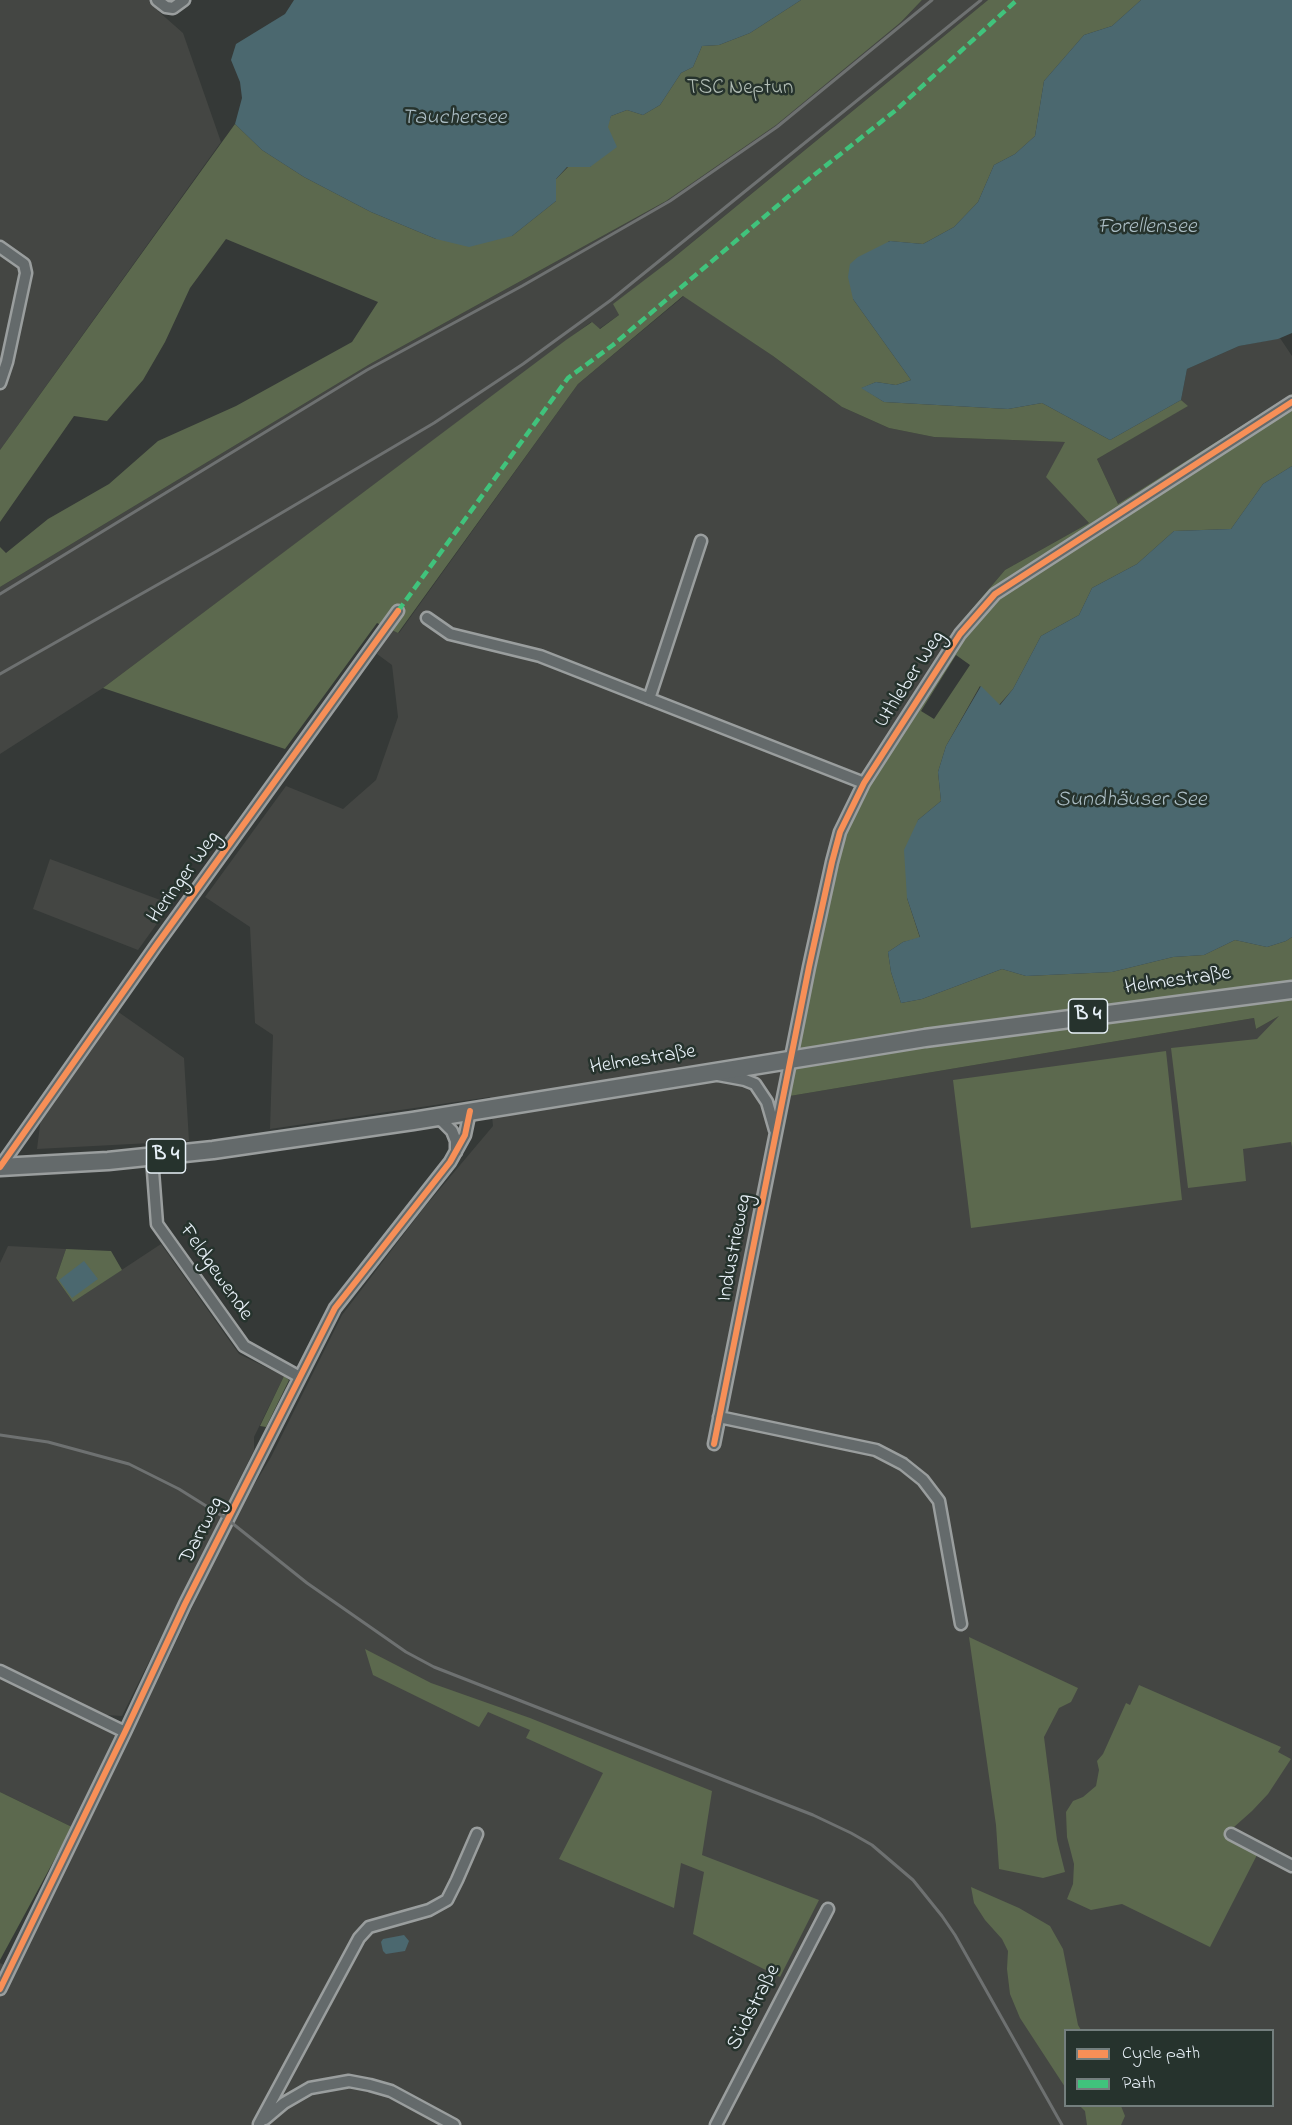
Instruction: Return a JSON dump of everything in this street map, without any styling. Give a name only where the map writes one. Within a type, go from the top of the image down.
[{"type":"main road","name":"Helmestraße","points":[[0,1167],[152,1158],[434,1117],[937,1037],[1292,990]]},
{"type":"street","points":[[157,0],[166,7],[173,8],[184,0]]},
{"type":"street","points":[[0,246],[24,264],[26,273],[7,362],[0,383]]},
{"type":"street","name":"Uthleber Weg","points":[[790,1060],[840,832],[864,783],[960,634],[995,594],[1292,402]]},
{"type":"street","points":[[649,699],[701,541]]},
{"type":"street","name":"Heringer Weg","points":[[0,1167],[155,947],[398,611]]},
{"type":"street","points":[[427,618],[450,634],[540,656],[864,783]]},
{"type":"street","name":"Industrieweg","points":[[714,1444],[790,1060]]},
{"type":"street","name":"Industrieweg","points":[[711,1073],[755,1084],[767,1102],[776,1132]]},
{"type":"street","name":"Darrweg","points":[[0,1989],[4,1971],[125,1732],[185,1604],[335,1308],[443,1172],[465,1135],[470,1111]]},
{"type":"street","points":[[434,1117],[452,1131],[456,1141],[456,1152]]},
{"type":"street","name":"Feldgewende","points":[[152,1158],[157,1224],[244,1346],[300,1377]]},
{"type":"street","points":[[719,1417],[876,1450],[903,1464],[923,1480],[939,1501],[961,1624]]},
{"type":"street","points":[[0,1671],[125,1732]]},
{"type":"street","points":[[259,2125],[359,1938],[369,1927],[429,1910],[447,1900],[477,1833]]},
{"type":"street","points":[[1231,1834],[1292,1866]]},
{"type":"street","name":"Südstraße","points":[[716,2125],[828,1909]]},
{"type":"street","points":[[284,2078],[286,2086],[294,2096]]},
{"type":"street","points":[[259,2125],[294,2096],[310,2088],[349,2081],[391,2091],[454,2125]]},
{"type":"shaded area","points":[[0,0],[167,0],[158,11],[183,33],[221,142],[0,450]]},
{"type":"shaded area","points":[[922,0],[988,0],[614,304],[619,315],[599,329],[591,322],[103,688],[0,754],[0,587],[370,364],[666,201],[901,22]]},
{"type":"shaded area","points":[[684,296],[773,356],[842,407],[889,428],[934,437],[1066,442],[1047,477],[1089,523],[1005,570],[960,623],[869,764],[837,823],[778,1098],[1254,1018],[1256,1029],[1281,1015],[1292,1013],[1292,2125],[0,2125],[0,1963],[15,1970],[127,1745],[237,1513],[271,1457],[342,1315],[423,1209],[493,1126],[490,1097],[270,1129],[273,1035],[255,1023],[250,927],[205,897],[286,786],[343,809],[376,780],[398,717],[392,665],[377,654],[391,630],[399,633],[578,384]]},
{"type":"shaded area","points":[[1280,338],[1292,356],[1292,394],[1118,504],[1097,459],[1187,406],[1181,400],[1187,369],[1239,346]]},
{"type":"shaded area","points":[[50,859],[171,904],[138,950],[33,909]]},
{"type":"shaded area","points":[[117,1011],[184,1058],[189,1141],[37,1149],[41,1117]]},
{"type":"shaded area","points":[[161,1244],[239,1354],[284,1376],[254,1437],[254,1450],[122,1716],[106,1715],[0,1663],[0,1263],[8,1246],[66,1249],[56,1278],[73,1302]]},
{"type":"shaded area","points":[[0,1677],[117,1733],[72,1827],[0,1792]]},
{"type":"green space","name":"TSC Neptun","points":[[801,0],[922,0],[901,22],[776,125],[666,201],[370,364],[0,587],[0,547],[6,553],[48,519],[109,484],[158,441],[236,406],[352,342],[378,302],[226,239],[190,288],[165,342],[143,380],[107,421],[74,416],[0,522],[0,450],[235,124],[262,150],[304,177],[371,212],[436,239],[512,236],[556,201],[556,179],[568,167],[590,167],[611,116],[627,110],[643,115],[660,105],[681,73],[693,67],[702,46],[719,45],[750,33]]},
{"type":"green space","points":[[988,0],[1141,0],[1112,26],[1084,35],[1044,81],[1035,136],[1015,154],[994,165],[978,202],[954,227],[923,244],[889,241],[853,299],[911,380],[896,385],[876,382],[862,388],[884,402],[1008,409],[1042,403],[1110,440],[1181,400],[1188,406],[1097,459],[1118,504],[1292,394],[1292,466],[1263,484],[1231,529],[1174,531],[1137,564],[1092,588],[1079,615],[1041,636],[1013,689],[999,705],[980,686],[946,746],[938,772],[941,801],[918,820],[907,898],[920,938],[903,942],[888,952],[891,972],[901,1003],[922,999],[1002,969],[1026,976],[1112,972],[1173,957],[1204,955],[1235,940],[1267,947],[1292,937],[1292,1147],[1291,1142],[1243,1149],[1246,1181],[1188,1188],[1171,1048],[1257,1039],[1279,1016],[1256,1029],[1254,1018],[778,1098],[824,870],[837,823],[869,764],[960,623],[1005,570],[1089,523],[1046,477],[1065,442],[934,437],[889,428],[842,407],[773,356],[683,296],[578,384],[398,633],[377,623],[285,749],[103,688],[566,340],[592,322],[600,329],[619,315],[613,304],[672,259]],"holes":[[[956,655],[970,665],[934,719],[921,711]]]},
{"type":"green space","points":[[1166,1051],[1182,1200],[971,1228],[953,1080]]},
{"type":"green space","points":[[66,1249],[111,1251],[122,1270],[73,1302],[56,1278]]},
{"type":"green space","points":[[284,1376],[289,1380],[266,1427],[260,1426]]},
{"type":"green space","points":[[969,1637],[1078,1688],[1071,1702],[1059,1708],[1044,1737],[1057,1840],[1065,1872],[1043,1878],[999,1869],[996,1825]]},
{"type":"green space","points":[[365,1649],[431,1683],[530,1718],[712,1791],[702,1855],[819,1900],[780,1977],[693,1934],[704,1872],[681,1863],[674,1908],[559,1859],[603,1773],[526,1738],[530,1730],[488,1712],[479,1727],[373,1675]]},
{"type":"green space","points":[[1139,1685],[1281,1747],[1278,1752],[1291,1759],[1268,1794],[1225,1835],[1258,1853],[1210,1947],[1122,1904],[1091,1910],[1067,1899],[1073,1884],[1074,1864],[1067,1837],[1066,1812],[1073,1801],[1083,1797],[1096,1786],[1099,1770],[1097,1761],[1103,1754],[1126,1703],[1130,1705]]},
{"type":"green space","points":[[0,1792],[72,1827],[0,1960]]},
{"type":"green space","points":[[971,1887],[1019,1908],[1050,1926],[1063,1949],[1080,2029],[1064,2029],[1064,2085],[1020,2018],[1010,1994],[1007,1969],[1008,1951],[1002,1939],[974,1903]]},
{"type":"green space","points":[[1081,2107],[1121,2107],[1125,2116],[1121,2125],[1087,2125],[1085,2111]]},
{"type":"water","name":"Tauchersee","points":[[294,0],[801,0],[750,33],[719,45],[702,46],[693,67],[681,73],[660,105],[643,115],[627,110],[611,116],[608,127],[617,147],[590,167],[567,167],[556,179],[556,201],[512,236],[469,247],[436,239],[371,212],[304,177],[262,150],[235,124],[242,98],[240,82],[231,60],[236,44],[285,14]]},
{"type":"water","name":"Forellensee","points":[[1141,0],[1292,0],[1292,333],[1278,339],[1239,346],[1187,369],[1181,400],[1110,440],[1042,403],[1008,409],[884,402],[861,388],[876,382],[896,385],[911,380],[853,299],[848,277],[850,264],[858,257],[890,241],[923,244],[954,227],[978,202],[994,165],[1015,154],[1035,136],[1044,81],[1084,35],[1112,26]]},
{"type":"water","name":"Sundhäuser See","points":[[1292,466],[1292,937],[1267,947],[1235,940],[1204,955],[1173,957],[1112,972],[1026,976],[1002,969],[922,999],[901,1003],[891,972],[888,952],[903,942],[920,937],[907,898],[904,850],[918,820],[941,801],[938,772],[946,746],[981,686],[1000,705],[1013,689],[1041,636],[1079,615],[1092,588],[1137,564],[1174,531],[1231,529],[1263,484]]},
{"type":"water","points":[[84,1261],[98,1279],[72,1298],[59,1280]]},
{"type":"water","points":[[404,1935],[409,1941],[405,1951],[386,1954],[383,1951],[381,1942],[383,1939]]},
{"type":"railway","points":[[0,594],[367,370],[522,286],[670,201],[777,127],[932,0]]},
{"type":"railway","points":[[0,674],[217,551],[434,423],[523,364],[611,300],[981,0]]},
{"type":"railway","points":[[0,1435],[48,1442],[129,1464],[179,1489],[227,1519],[307,1583],[406,1652],[434,1667],[813,1815],[872,1845],[913,1880],[955,1935],[1062,2125]]},
{"type":"marked path","points":[[398,611],[568,378],[613,345],[809,179],[896,110],[1017,0]]},
{"type":"cycle path","points":[[714,1444],[832,862],[840,832],[864,783],[960,634],[995,594],[1292,402]]},
{"type":"cycle path","points":[[0,1167],[155,947],[398,611]]},
{"type":"cycle path","points":[[0,1989],[185,1604],[335,1308],[450,1162],[465,1135],[470,1111]]}]
